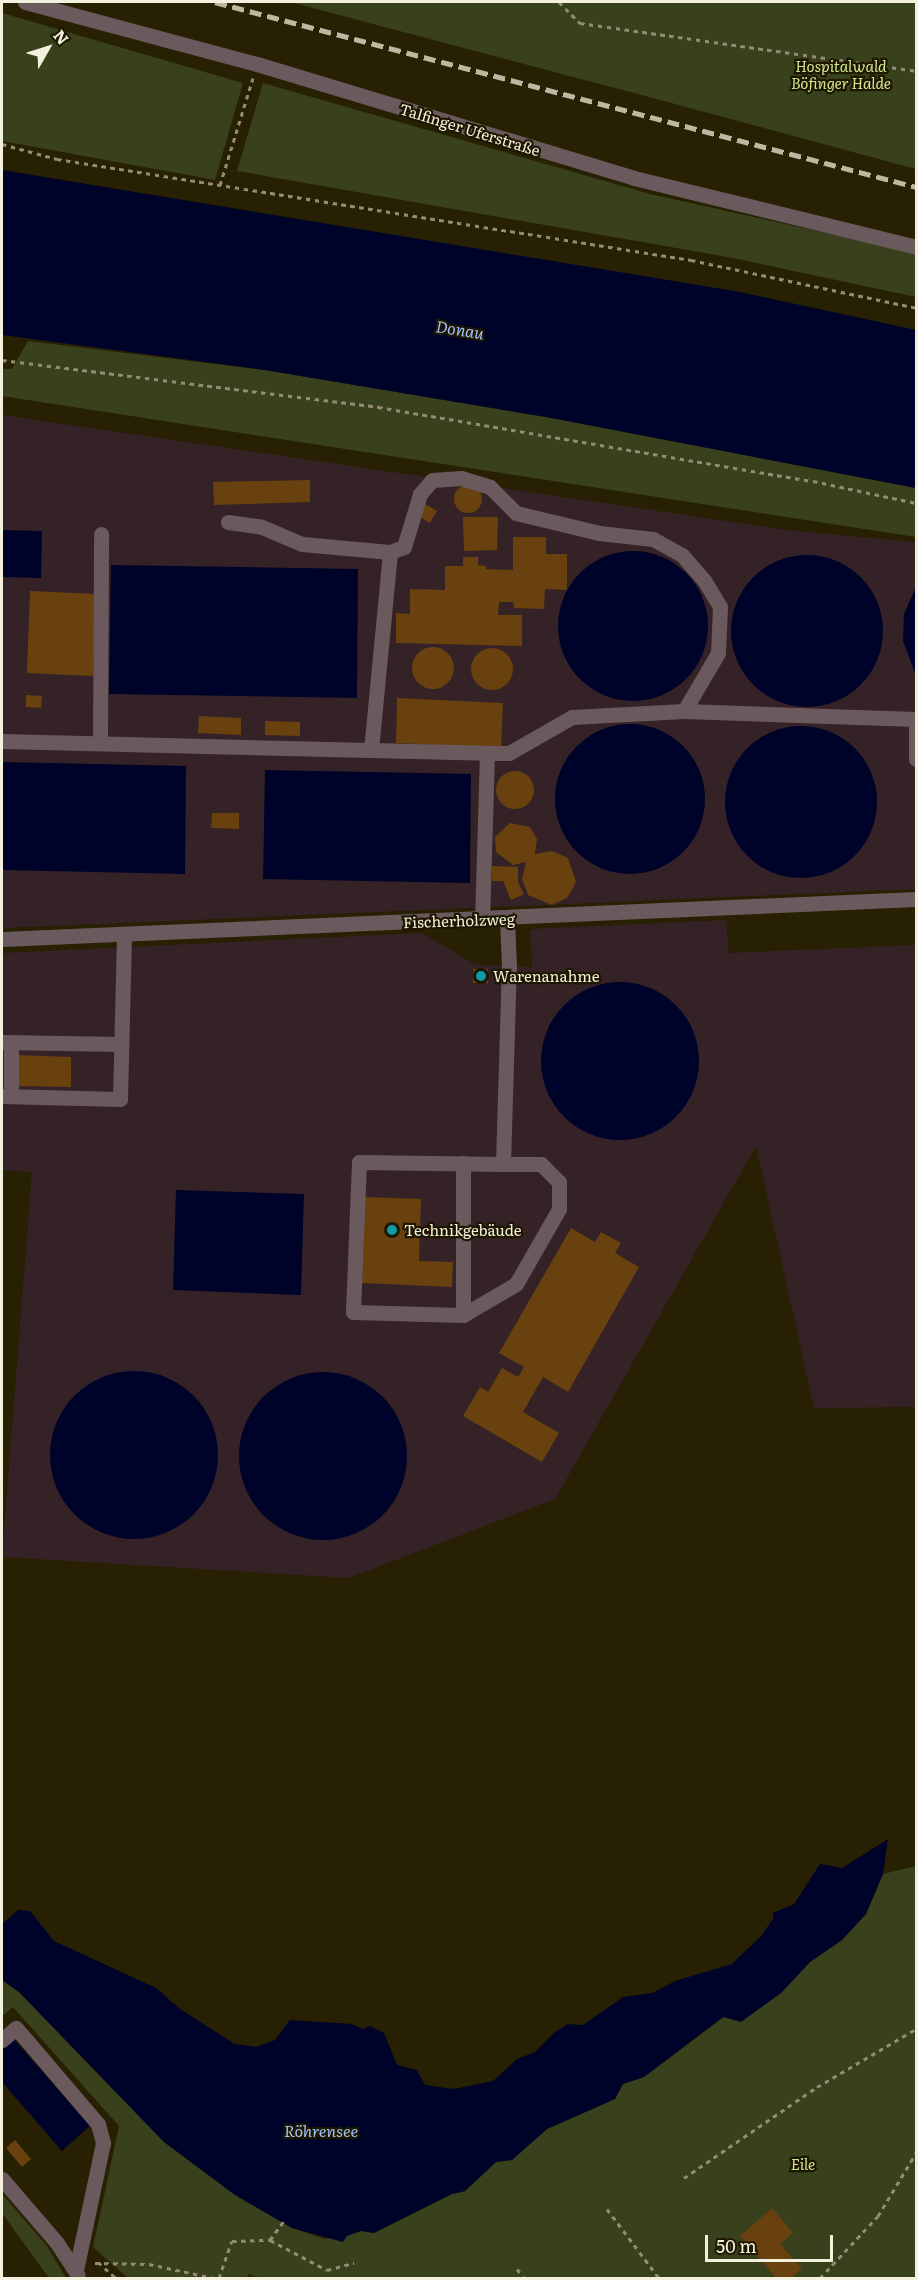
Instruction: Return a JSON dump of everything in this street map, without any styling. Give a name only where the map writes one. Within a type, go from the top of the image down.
[{"type":"street","name":"Talfinger Uferstraße","points":[[25,2],[257,64],[634,178],[916,247]]},
{"type":"street","points":[[228,522],[262,527],[302,544],[390,552],[404,547],[420,494],[432,480],[460,478],[490,487],[516,513],[599,533],[653,538],[682,555],[704,580],[720,607],[718,653],[684,711]]},
{"type":"street","points":[[100,743],[101,534]]},
{"type":"street","points":[[371,750],[390,552]]},
{"type":"street","points":[[2,741],[509,753],[572,717],[684,711],[916,719],[916,759]]},
{"type":"street","points":[[482,919],[487,753]]},
{"type":"street","name":"Fischerholzweg","points":[[2,939],[916,899]]},
{"type":"street","points":[[503,1164],[507,918]]},
{"type":"street","points":[[121,1044],[6,1042],[6,1096],[120,1099],[124,934]]},
{"type":"street","points":[[359,1162],[503,1164],[541,1164],[559,1182],[559,1209],[516,1284],[463,1316],[353,1312],[359,1162]]},
{"type":"street","points":[[463,1163],[463,1316]]},
{"type":"street","points":[[2,2040],[16,2028],[98,2124],[103,2143],[78,2274]]},
{"type":"street","points":[[2,2179],[78,2274]]},
{"type":"path","points":[[559,2],[580,23],[916,71]]},
{"type":"path","points":[[220,185],[257,64]]},
{"type":"path","points":[[2,144],[57,159],[691,260],[916,308]]},
{"type":"path","points":[[2,360],[378,407],[790,477],[916,503]]},
{"type":"path","points":[[684,2178],[817,2087],[916,2029]]},
{"type":"path","points":[[820,2278],[878,2216],[916,2153]]},
{"type":"path","points":[[607,2208],[659,2278]]},
{"type":"path","points":[[270,2240],[285,2219]]},
{"type":"path","points":[[219,2278],[232,2241],[270,2240],[327,2270],[354,2263]]},
{"type":"path","points":[[78,2274],[98,2262],[149,2264],[213,2278]]},
{"type":"path","points":[[98,2262],[116,2278]]},
{"type":"path","points":[[517,2269],[524,2278]]},
{"type":"shaded area","points":[[2,415],[795,531],[916,542],[916,889],[2,928]]},
{"type":"shaded area","points":[[726,920],[729,953],[916,945],[916,1407],[814,1408],[756,1146],[555,1499],[349,1578],[2,1557],[32,1172],[2,1170],[2,953],[422,933],[476,965],[532,967],[530,929]]},
{"type":"green space","name":"Hospitalwald Böfinger Halde","points":[[290,2],[916,2],[916,169],[649,97]]},
{"type":"green space","points":[[2,13],[243,83],[215,180],[2,141]]},
{"type":"green space","points":[[263,83],[650,194],[916,253],[916,297],[733,258],[237,171]]},
{"type":"green space","points":[[28,341],[265,370],[546,417],[916,488],[916,537],[2,396],[2,369],[12,369]]},
{"type":"green space","name":"Eile","points":[[916,1866],[916,2278],[259,2278],[249,2274],[246,2278],[128,2278],[93,2247],[119,2126],[13,2007],[2,2016],[2,1980],[19,1992],[164,2142],[235,2195],[292,2228],[325,2239],[361,2231],[374,2233],[452,2194],[465,2191],[496,2162],[512,2160],[547,2129],[615,2099],[623,2084],[644,2077],[724,2017],[781,1993],[810,1962],[842,1940],[866,1914],[883,1874]]},
{"type":"green space","points":[[2,2194],[47,2246],[66,2278],[49,2278],[2,2213]]},
{"type":"water","name":"Donau","points":[[2,170],[740,292],[916,330],[916,488],[546,417],[265,370],[2,335]]},
{"type":"water","points":[[2,530],[42,531],[41,578],[2,577]]},
{"type":"water","points":[[633,551],[662,556],[675,563],[686,573],[696,584],[703,597],[708,626],[703,655],[696,668],[686,679],[675,689],[662,696],[633,701],[604,696],[591,689],[580,679],[570,668],[563,655],[558,626],[563,597],[570,584],[580,573],[591,563],[604,556]]},
{"type":"water","points":[[807,555],[836,560],[861,577],[878,602],[883,631],[878,660],[861,685],[836,702],[807,707],[778,702],[753,685],[736,660],[731,631],[736,602],[753,577],[778,560]]},
{"type":"water","points":[[111,565],[358,569],[357,698],[109,694]]},
{"type":"water","points":[[916,587],[916,675],[903,641],[904,614]]},
{"type":"water","points":[[630,724],[659,729],[672,736],[683,746],[693,757],[700,770],[705,799],[700,828],[693,841],[683,852],[672,862],[659,869],[630,874],[601,869],[588,862],[577,852],[567,841],[560,828],[555,799],[560,770],[567,757],[577,746],[588,736],[601,729]]},
{"type":"water","points":[[801,726],[830,732],[843,739],[854,749],[864,760],[871,773],[877,802],[871,831],[864,844],[854,855],[843,865],[830,872],[801,878],[772,872],[759,865],[748,855],[738,844],[731,831],[725,802],[731,773],[738,760],[748,749],[759,739],[772,732]]},
{"type":"water","points":[[2,762],[186,766],[185,874],[2,870]]},
{"type":"water","points":[[265,770],[471,774],[470,883],[263,879]]},
{"type":"water","points":[[620,982],[650,988],[664,995],[676,1005],[686,1017],[693,1031],[699,1061],[693,1091],[686,1105],[676,1117],[664,1127],[650,1134],[620,1140],[590,1134],[576,1127],[564,1117],[554,1105],[547,1091],[541,1061],[547,1031],[554,1017],[564,1005],[576,995],[590,988]]},
{"type":"water","points":[[176,1190],[304,1194],[301,1295],[173,1290]]},
{"type":"water","points":[[134,1371],[150,1372],[166,1377],[194,1395],[212,1423],[217,1439],[217,1471],[212,1487],[194,1515],[166,1533],[150,1538],[134,1539],[118,1538],[102,1533],[74,1515],[56,1487],[51,1471],[50,1455],[51,1439],[56,1423],[74,1395],[102,1377],[118,1372]]},
{"type":"water","points":[[323,1372],[339,1373],[355,1378],[383,1396],[401,1424],[406,1440],[406,1472],[401,1488],[383,1516],[355,1534],[339,1539],[323,1540],[307,1539],[291,1534],[263,1516],[245,1488],[240,1472],[239,1456],[240,1440],[245,1424],[263,1396],[291,1378],[307,1373]]},
{"type":"water","name":"Röhrensee","points":[[888,1839],[883,1874],[866,1914],[842,1940],[810,1962],[781,1993],[741,2022],[723,2017],[644,2077],[623,2084],[615,2099],[547,2129],[512,2160],[496,2162],[465,2191],[452,2194],[374,2233],[361,2231],[347,2236],[343,2242],[292,2228],[235,2195],[164,2142],[19,1992],[2,1980],[2,1924],[18,1910],[30,1911],[54,1941],[156,1988],[180,2009],[235,2044],[256,2047],[275,2040],[290,2020],[352,2024],[363,2029],[370,2026],[384,2033],[397,2065],[417,2070],[425,2085],[454,2089],[493,2081],[517,2059],[535,2052],[555,2032],[568,2024],[583,2025],[623,1997],[652,1993],[675,1981],[732,1964],[761,1936],[773,1919],[773,1913],[794,1904],[820,1864],[842,1868]]},
{"type":"water","points":[[13,2038],[90,2126],[62,2151],[2,2082],[2,2048]]},
{"type":"building","points":[[310,480],[310,502],[214,505],[213,482]]},
{"type":"building","points":[[468,485],[478,489],[482,499],[478,509],[468,513],[458,509],[454,499],[458,489]]},
{"type":"building","points":[[425,504],[437,511],[430,523],[418,516]]},
{"type":"building","points":[[463,517],[498,517],[497,550],[464,551]]},
{"type":"building","points":[[513,537],[546,537],[546,554],[567,554],[567,590],[545,589],[544,609],[514,608],[513,602],[499,602],[498,615],[522,615],[522,646],[396,643],[396,613],[410,614],[410,589],[445,590],[445,566],[463,566],[463,557],[478,557],[478,565],[486,566],[486,569],[513,570]]},
{"type":"building","points":[[30,591],[96,594],[93,676],[27,673]]},
{"type":"building","points":[[433,647],[448,653],[454,668],[448,683],[433,689],[418,683],[412,668],[418,653]]},
{"type":"building","points":[[492,648],[507,654],[513,669],[507,684],[492,690],[477,684],[471,669],[477,654]]},
{"type":"building","points":[[26,695],[42,696],[41,708],[26,707]]},
{"type":"building","points":[[397,698],[503,703],[501,748],[396,743]]},
{"type":"building","points":[[199,716],[241,718],[241,735],[198,733]]},
{"type":"building","points":[[265,721],[300,722],[300,736],[265,735]]},
{"type":"building","points":[[515,771],[528,777],[534,790],[528,803],[515,809],[502,803],[496,790],[502,777]]},
{"type":"building","points":[[212,813],[239,813],[239,829],[211,828]]},
{"type":"building","points":[[510,823],[530,827],[537,839],[535,854],[552,851],[568,858],[576,882],[567,898],[552,905],[528,895],[522,879],[526,862],[513,865],[496,852],[495,837]]},
{"type":"building","points":[[492,866],[518,867],[518,882],[524,894],[511,900],[503,881],[492,881]]},
{"type":"building","name":"Warenanahme","points":[[473,969],[488,969],[488,983],[473,983]]},
{"type":"building","points":[[18,1055],[71,1057],[71,1087],[18,1086]]},
{"type":"building","name":"Technikgebäude","points":[[365,1197],[421,1199],[419,1261],[453,1262],[452,1287],[362,1283]]},
{"type":"building","points":[[571,1228],[595,1242],[601,1232],[621,1243],[615,1253],[639,1267],[568,1392],[543,1377],[523,1412],[559,1433],[542,1462],[463,1416],[480,1387],[488,1392],[502,1368],[518,1377],[524,1367],[499,1353]]},
{"type":"building","points":[[15,2140],[31,2159],[22,2167],[6,2148]]},
{"type":"building","points":[[772,2208],[793,2233],[780,2244],[802,2269],[791,2278],[776,2278],[740,2236]]},
{"type":"railway","points":[[215,2],[916,187]]},
{"type":"place","name":"Warenanahme","points":[[481,976]]},
{"type":"place","name":"Technikgebäude","points":[[392,1230]]}]
